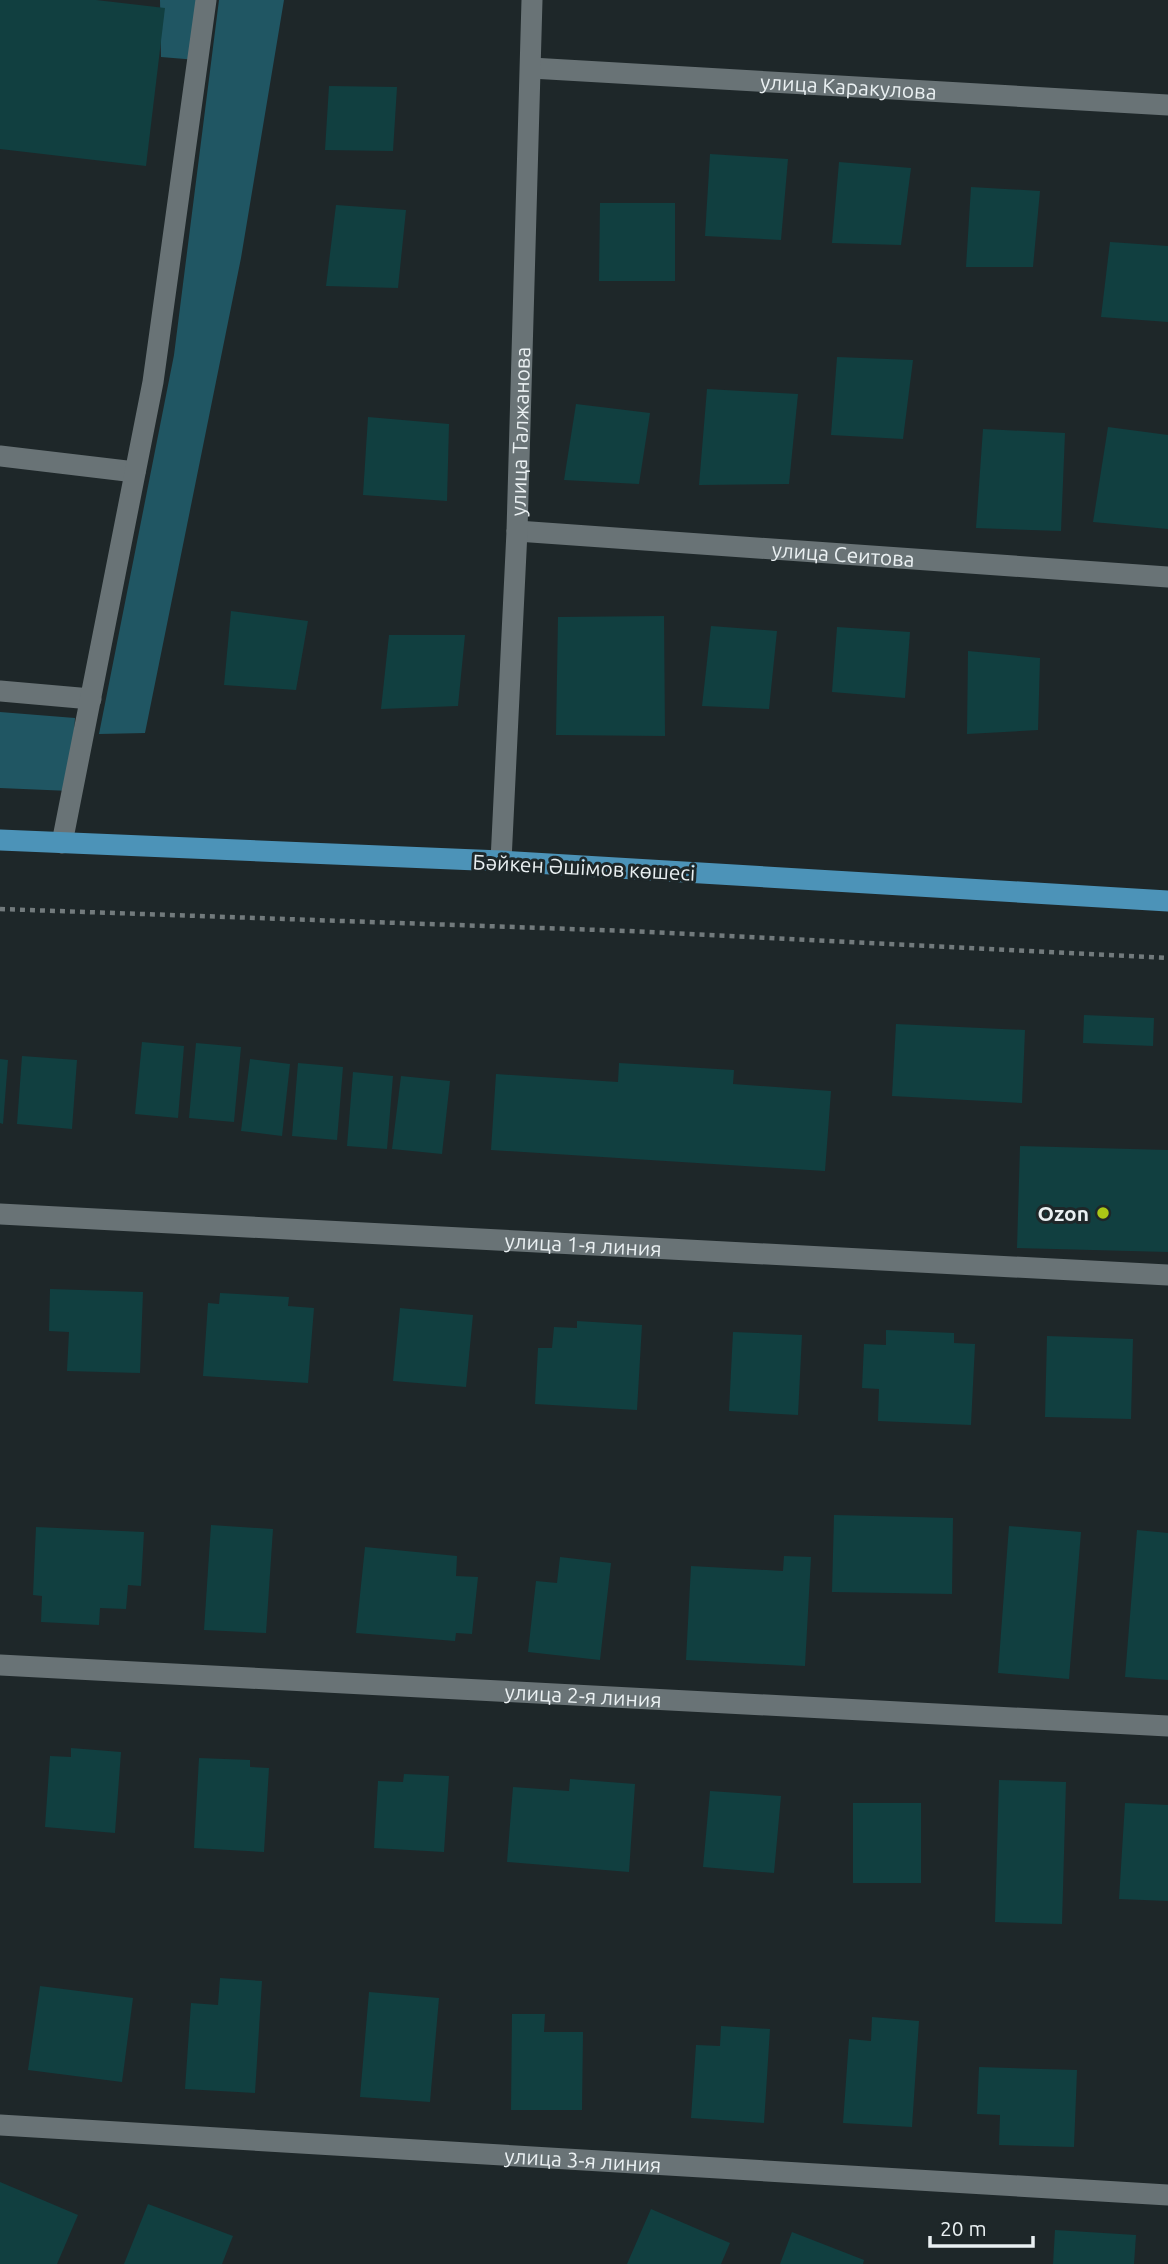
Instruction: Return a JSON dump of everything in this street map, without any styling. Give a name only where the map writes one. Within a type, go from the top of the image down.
[{"type":"main road","name":"Бәйкен Әшімов көшесі","points":[[0,840],[501,861],[1168,901]]},
{"type":"street","points":[[62,843],[153,382],[206,0]]},
{"type":"street","name":"улица Талжанова","points":[[501,861],[517,530],[532,0]]},
{"type":"street","name":"улица Каракулова","points":[[531,68],[1168,105]]},
{"type":"street","points":[[0,456],[135,472]]},
{"type":"street","name":"улица Сеитова","points":[[517,530],[1168,577]]},
{"type":"street","points":[[0,691],[91,699]]},
{"type":"street","name":"улица 1-я линия","points":[[0,1214],[1168,1275]]},
{"type":"street","name":"улица 2-я линия","points":[[0,1664],[1168,1726]]},
{"type":"street","name":"улица 3-я линия","points":[[0,2125],[1168,2195]]},
{"type":"path","points":[[0,909],[628,931],[1168,958]]},
{"type":"shaded area","points":[[160,0],[198,0],[197,60],[161,57]]},
{"type":"shaded area","points":[[219,0],[284,0],[241,258],[145,733],[99,734],[174,355]]},
{"type":"shaded area","points":[[0,712],[75,718],[70,791],[0,788]]},
{"type":"building","points":[[0,0],[96,0],[165,8],[146,166],[0,149]]},
{"type":"building","points":[[329,86],[397,87],[393,151],[325,150]]},
{"type":"building","points":[[710,154],[788,159],[781,240],[705,236]]},
{"type":"building","points":[[839,162],[911,168],[901,245],[832,243]]},
{"type":"building","points":[[971,187],[1040,191],[1033,267],[966,267]]},
{"type":"building","points":[[600,203],[675,203],[675,281],[599,281]]},
{"type":"building","points":[[336,205],[406,210],[398,288],[326,286]]},
{"type":"building","points":[[1110,242],[1168,246],[1168,322],[1101,317]]},
{"type":"building","points":[[837,357],[913,360],[903,439],[831,435]]},
{"type":"building","points":[[707,389],[798,394],[789,484],[699,485]]},
{"type":"building","points":[[576,404],[650,413],[639,484],[564,480]]},
{"type":"building","points":[[368,417],[449,424],[447,501],[363,495]]},
{"type":"building","points":[[1108,427],[1168,435],[1168,529],[1093,522]]},
{"type":"building","points":[[983,429],[1065,433],[1061,531],[976,528]]},
{"type":"building","points":[[231,611],[308,621],[296,690],[224,685]]},
{"type":"building","points":[[664,616],[665,736],[556,735],[558,617]]},
{"type":"building","points":[[711,626],[777,631],[769,709],[702,706]]},
{"type":"building","points":[[837,627],[910,632],[905,698],[832,692]]},
{"type":"building","points":[[389,635],[465,635],[458,706],[381,709]]},
{"type":"building","points":[[968,651],[1040,658],[1038,730],[967,734]]},
{"type":"building","points":[[1084,1015],[1154,1018],[1153,1046],[1083,1043]]},
{"type":"building","points":[[896,1024],[1025,1030],[1022,1103],[892,1096]]},
{"type":"building","points":[[142,1042],[184,1046],[178,1118],[135,1114]]},
{"type":"building","points":[[196,1043],[241,1047],[234,1122],[189,1118]]},
{"type":"building","points":[[22,1056],[77,1060],[72,1129],[17,1124]]},
{"type":"building","points":[[0,1059],[8,1060],[3,1124],[0,1123]]},
{"type":"building","points":[[250,1059],[290,1064],[282,1136],[241,1131]]},
{"type":"building","points":[[298,1063],[343,1067],[337,1140],[292,1136]]},
{"type":"building","points":[[619,1063],[734,1070],[733,1084],[831,1091],[825,1171],[491,1150],[496,1074],[618,1082]]},
{"type":"building","points":[[353,1072],[393,1076],[387,1149],[347,1146]]},
{"type":"building","points":[[401,1076],[450,1081],[442,1154],[392,1149]]},
{"type":"building","points":[[1020,1146],[1168,1150],[1168,1252],[1017,1248]]},
{"type":"building","points":[[50,1289],[143,1292],[140,1373],[67,1371],[69,1332],[49,1331]]},
{"type":"building","points":[[220,1293],[289,1297],[288,1306],[314,1308],[308,1383],[203,1376],[208,1303],[219,1304]]},
{"type":"building","points":[[400,1308],[473,1315],[466,1387],[393,1381]]},
{"type":"building","points":[[577,1321],[642,1325],[637,1410],[535,1404],[538,1348],[552,1348],[554,1327],[577,1328]]},
{"type":"building","points":[[886,1330],[954,1333],[954,1343],[975,1344],[971,1425],[878,1421],[879,1389],[862,1388],[864,1344],[886,1345]]},
{"type":"building","points":[[733,1332],[802,1335],[798,1415],[729,1411]]},
{"type":"building","points":[[1047,1336],[1133,1339],[1131,1419],[1045,1417]]},
{"type":"building","points":[[834,1515],[953,1518],[952,1594],[832,1592]]},
{"type":"building","points":[[211,1525],[273,1529],[266,1633],[204,1630]]},
{"type":"building","points":[[1009,1526],[1081,1532],[1069,1679],[998,1673]]},
{"type":"building","points":[[36,1527],[144,1532],[141,1586],[128,1585],[126,1609],[100,1608],[99,1625],[41,1622],[42,1596],[33,1595]]},
{"type":"building","points":[[1137,1530],[1168,1533],[1168,1680],[1125,1677]]},
{"type":"building","points":[[365,1547],[457,1556],[456,1576],[478,1577],[472,1634],[456,1633],[455,1641],[356,1633]]},
{"type":"building","points":[[784,1556],[811,1557],[805,1666],[686,1660],[691,1566],[783,1571]]},
{"type":"building","points":[[560,1557],[611,1563],[600,1660],[528,1652],[536,1581],[557,1583]]},
{"type":"building","points":[[71,1748],[121,1752],[115,1833],[45,1827],[50,1756],[71,1757]]},
{"type":"building","points":[[199,1758],[250,1760],[250,1767],[269,1768],[264,1852],[194,1848]]},
{"type":"building","points":[[404,1774],[449,1776],[444,1852],[374,1848],[378,1781],[403,1782]]},
{"type":"building","points":[[570,1779],[635,1784],[629,1872],[507,1862],[513,1787],[569,1791]]},
{"type":"building","points":[[999,1780],[1066,1782],[1062,1924],[995,1922]]},
{"type":"building","points":[[710,1791],[781,1796],[774,1873],[703,1867]]},
{"type":"building","points":[[853,1803],[921,1803],[921,1883],[853,1883]]},
{"type":"building","points":[[1125,1803],[1168,1805],[1168,1901],[1119,1899]]},
{"type":"building","points":[[220,1978],[262,1981],[255,2093],[185,2089],[191,2003],[218,2005]]},
{"type":"building","points":[[40,1986],[133,1998],[122,2082],[28,2070]]},
{"type":"building","points":[[369,1992],[439,1998],[430,2102],[360,2097]]},
{"type":"building","points":[[512,2014],[545,2014],[544,2032],[583,2032],[582,2110],[511,2110]]},
{"type":"building","points":[[872,2017],[919,2021],[912,2127],[843,2123],[849,2039],[871,2041]]},
{"type":"building","points":[[721,2026],[770,2029],[764,2123],[691,2118],[696,2045],[720,2046]]},
{"type":"building","points":[[979,2067],[1077,2070],[1074,2147],[999,2145],[1000,2115],[977,2114]]},
{"type":"building","points":[[0,2182],[78,2215],[57,2264],[0,2264]]},
{"type":"building","points":[[148,2204],[233,2236],[222,2264],[124,2264]]},
{"type":"building","points":[[651,2209],[730,2243],[721,2264],[627,2264]]},
{"type":"building","points":[[1055,2230],[1136,2235],[1134,2264],[1053,2264]]},
{"type":"building","points":[[792,2232],[864,2260],[863,2264],[780,2264]]},
{"type":"place","name":"Ozon","points":[[1103,1213]]}]
